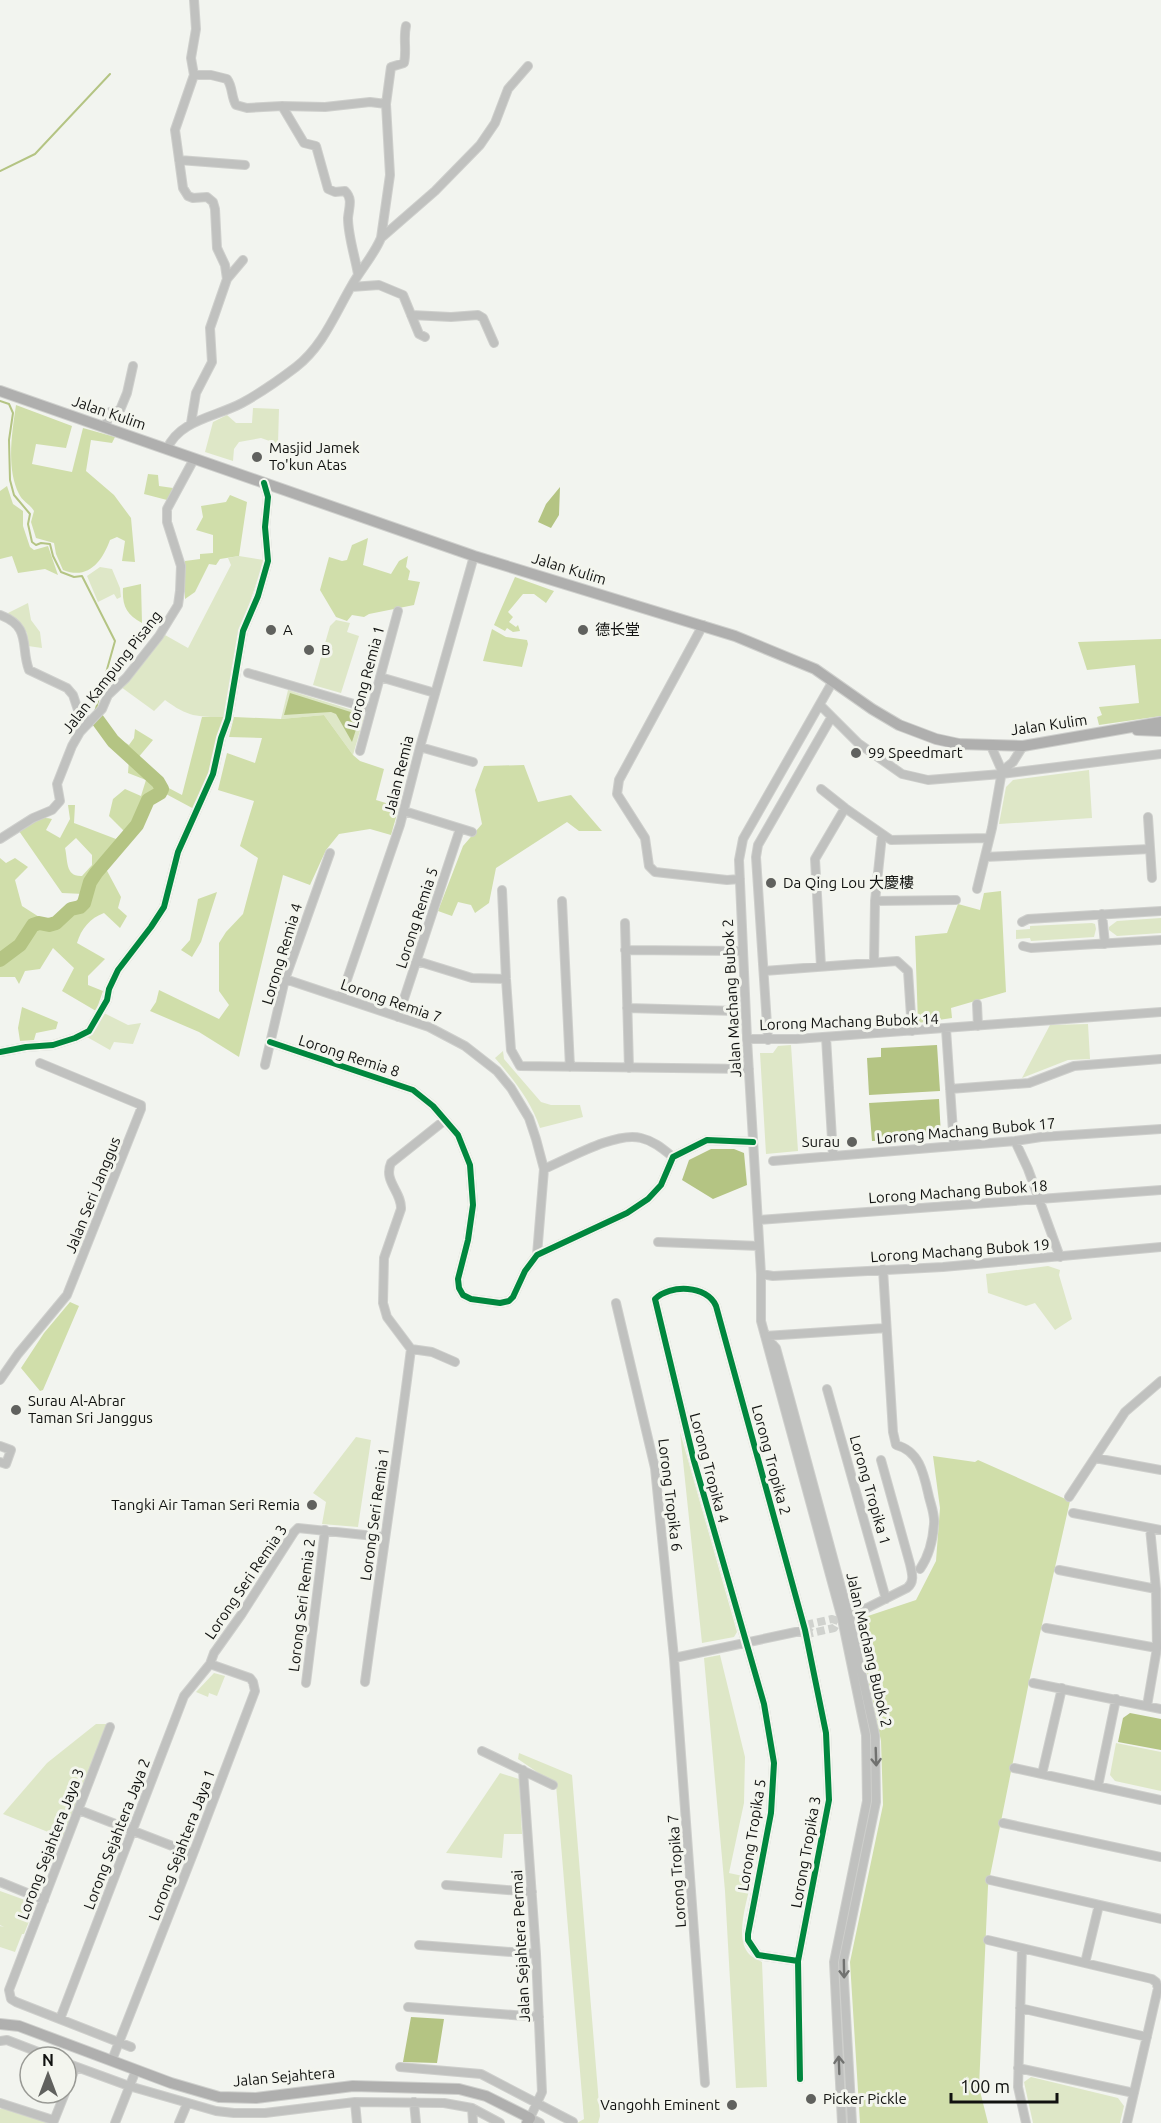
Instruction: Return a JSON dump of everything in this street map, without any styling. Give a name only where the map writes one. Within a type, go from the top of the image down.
[{"type":"main road","name":"Jalan Kulim","points":[[0,391],[474,556],[703,625],[802,663],[899,725],[936,739],[959,744],[1023,746],[1161,722]]},
{"type":"main road","name":"Jalan Kulim","points":[[1124,728],[1161,731]]},
{"type":"main road","name":"Jalan Sejahtera","points":[[0,2024],[19,2026],[188,2089],[219,2097],[295,2094],[353,2086],[459,2089],[486,2096],[532,2121]]},
{"type":"street","points":[[194,0],[196,29],[191,58],[194,75],[175,130],[183,188],[188,196],[207,197],[213,202],[217,248],[225,265],[227,279]]},
{"type":"street","points":[[167,450],[172,438],[191,423],[244,402],[297,366],[328,331],[358,274],[378,247],[390,175],[386,104],[391,67],[404,63],[403,38],[406,26]]},
{"type":"street","points":[[381,238],[435,191],[480,145],[495,123],[508,89],[528,66]]},
{"type":"street","points":[[194,75],[211,75],[227,79],[230,84],[231,98],[236,105],[247,108],[325,107],[370,102],[386,104]]},
{"type":"street","points":[[282,106],[304,143],[316,146],[328,189],[334,192],[345,191],[349,195],[351,201],[348,220],[358,274]]},
{"type":"street","points":[[179,160],[245,165]]},
{"type":"street","points":[[191,423],[196,393],[212,363],[210,328],[227,279],[243,260]]},
{"type":"street","points":[[351,287],[379,285],[403,295],[419,334],[425,337]]},
{"type":"street","points":[[411,315],[451,317],[478,315],[483,318],[495,343]]},
{"type":"street","points":[[105,428],[110,412],[120,410],[127,393],[133,366]]},
{"type":"street","name":"Jalan Kampung Pisang","points":[[0,839],[33,818],[56,807],[60,801],[57,784],[81,732],[102,709],[108,695],[126,678],[159,636],[178,605],[181,566],[167,522],[167,509],[194,459]]},
{"type":"street","points":[[0,1052],[53,1045],[75,1038],[89,1030],[107,1000],[109,989],[118,970],[164,907],[178,852],[213,774],[220,738],[228,719],[243,631],[258,596],[268,561],[265,527],[268,497],[264,483]]},
{"type":"street","points":[[268,497],[280,489]]},
{"type":"street","name":"Jalan Remia","points":[[341,997],[404,811],[474,556]]},
{"type":"street","name":"Lorong Remia 1","points":[[360,751],[398,611]]},
{"type":"street","points":[[0,615],[8,618],[22,632],[29,670],[67,688],[73,695],[79,712],[89,723]]},
{"type":"street","points":[[703,625],[619,780],[617,794],[645,838],[649,866],[654,872],[728,880],[740,879]]},
{"type":"street","points":[[248,673],[371,710]]},
{"type":"street","points":[[380,677],[435,693]]},
{"type":"street","name":"Jalan Machang Bubok 2","points":[[833,681],[744,839],[739,860],[742,951],[761,1274],[761,1321],[765,1336],[776,1348],[843,1619],[875,1735],[877,1789],[843,1962],[852,2123]]},
{"type":"street","points":[[820,706],[858,744],[902,774],[928,780],[1161,754]]},
{"type":"street","points":[[768,1040],[756,857],[758,845],[831,718]]},
{"type":"street","points":[[977,889],[1001,773],[991,746]]},
{"type":"street","points":[[1001,773],[1013,762],[1023,746]]},
{"type":"street","points":[[420,747],[473,762]]},
{"type":"street","points":[[821,789],[844,808],[891,840],[989,838]]},
{"type":"street","points":[[822,966],[815,859],[844,808]]},
{"type":"street","points":[[404,811],[472,832]]},
{"type":"street","points":[[1148,818],[1152,878]]},
{"type":"street","name":"Lorong Remia 5","points":[[398,1017],[460,829]]},
{"type":"street","points":[[874,963],[875,901],[882,835]]},
{"type":"street","points":[[985,857],[1150,849]]},
{"type":"street","name":"Lorong Remia 4","points":[[265,1065],[285,979],[330,853]]},
{"type":"street","points":[[502,890],[511,1050],[520,1065],[749,1069]]},
{"type":"street","points":[[875,901],[956,900]]},
{"type":"street","points":[[562,901],[570,1067]]},
{"type":"street","points":[[1022,922],[1029,919],[1161,911]]},
{"type":"street","points":[[1102,914],[1105,944]]},
{"type":"street","points":[[625,922],[629,1068]]},
{"type":"street","points":[[1023,946],[1031,948],[1161,940]]},
{"type":"street","points":[[626,950],[742,951]]},
{"type":"street","points":[[417,961],[472,978],[506,979]]},
{"type":"street","points":[[764,971],[897,961],[908,971],[912,1031]]},
{"type":"street","name":"Lorong Remia 7","points":[[285,979],[429,1027],[465,1046],[497,1071],[511,1088],[529,1118],[544,1169],[537,1255]]},
{"type":"street","points":[[977,1004],[978,1026]]},
{"type":"street","points":[[627,1008],[736,1011]]},
{"type":"street","points":[[946,1029],[1161,1011]]},
{"type":"street","name":"Lorong Machang Bubok 14","points":[[747,1039],[768,1040],[946,1029],[954,1146]]},
{"type":"street","points":[[826,1037],[833,1156]]},
{"type":"street","name":"Lorong Remia 8","points":[[270,1042],[400,1085],[424,1097],[458,1135],[470,1165],[473,1204],[468,1240],[458,1279],[463,1295],[471,1299],[501,1304],[509,1301],[525,1271],[537,1255]]},
{"type":"street","points":[[950,1089],[1029,1083],[1074,1066],[1161,1059]]},
{"type":"street","name":"Jalan Seri Janggus","points":[[0,1380],[18,1354],[67,1295],[141,1109],[141,1105],[40,1063]]},
{"type":"street","points":[[445,1120],[391,1163],[388,1170],[388,1176],[402,1201],[384,1258],[384,1310],[411,1349],[432,1352],[455,1362]]},
{"type":"street","name":"Lorong Machang Bubok 17","points":[[773,1161],[1015,1142],[1041,1137],[1161,1129]]},
{"type":"street","points":[[544,1169],[613,1139],[628,1136],[641,1138],[658,1145],[673,1157]]},
{"type":"street","points":[[537,1255],[627,1213],[648,1199],[661,1185],[673,1157],[707,1140],[753,1142]]},
{"type":"street","points":[[1015,1142],[1060,1257]]},
{"type":"street","name":"Lorong Machang Bubok 18","points":[[758,1220],[1161,1190]]},
{"type":"street","points":[[658,1242],[759,1246]]},
{"type":"street","name":"Lorong Machang Bubok 19","points":[[761,1274],[773,1276],[943,1267],[1161,1247]]},
{"type":"street","points":[[882,1269],[896,1445],[904,1447],[916,1457],[923,1469],[933,1517],[927,1559],[920,1569]]},
{"type":"street","name":"Lorong Tropika 2","points":[[655,1299],[660,1294],[687,1288],[711,1298],[716,1306],[805,1630]]},
{"type":"street","name":"Lorong Tropika 4","points":[[655,1299],[694,1461],[747,1641]]},
{"type":"street","name":"Lorong Tropika 6","points":[[616,1303],[656,1468],[674,1658]]},
{"type":"street","points":[[765,1336],[886,1328]]},
{"type":"street","name":"Lorong Seri Remia 1","points":[[365,1682],[411,1349]]},
{"type":"street","points":[[1069,1497],[1125,1412],[1161,1381]]},
{"type":"street","name":"Lorong Tropika 1","points":[[827,1389],[886,1599]]},
{"type":"street","points":[[0,1446],[10,1450],[6,1464],[0,1462]]},
{"type":"street","points":[[1095,1458],[1160,1468]]},
{"type":"street","points":[[843,1619],[886,1599],[911,1584],[913,1575],[881,1460]]},
{"type":"street","points":[[1072,1513],[1161,1530]]},
{"type":"street","name":"Lorong Seri Remia 3","points":[[210,1664],[214,1653],[298,1528],[384,1537]]},
{"type":"street","points":[[1147,1706],[1157,1648],[1156,1589],[1150,1528]]},
{"type":"street","name":"Lorong Seri Remia 2","points":[[306,1683],[325,1530]]},
{"type":"street","points":[[1059,1570],[1156,1589]]},
{"type":"street","name":"Jalan Machang Bubok 2","points":[[842,2123],[834,1962],[868,1789],[866,1735],[843,1619]]},
{"type":"street","points":[[1046,1628],[1157,1648]]},
{"type":"street","points":[[674,1658],[805,1630]]},
{"type":"street","name":"Lorong Tropika 3","points":[[800,2079],[798,1961],[829,1800],[826,1733],[805,1630]]},
{"type":"street","name":"Lorong Tropika 5","points":[[747,1641],[764,1704],[774,1763],[771,1813],[748,1940],[758,1954],[798,1961]]},
{"type":"street","name":"Lorong Tropika 7","points":[[674,1658],[705,2083]]},
{"type":"street","name":"Lorong Sejahtera Jaya 2","points":[[60,2019],[184,1696],[210,1664]]},
{"type":"street","name":"Lorong Sejahtera Jaya 1","points":[[112,2060],[194,1854],[255,1691],[250,1678],[210,1664]]},
{"type":"street","points":[[1034,1683],[1161,1709]]},
{"type":"street","points":[[1042,1774],[1062,1688]]},
{"type":"street","points":[[1098,1786],[1116,1699]]},
{"type":"street","name":"Lorong Sejahtera Jaya 3","points":[[60,2019],[16,2002],[11,1999],[9,1990],[110,1727]]},
{"type":"street","points":[[482,1751],[553,1785]]},
{"type":"street","points":[[1014,1768],[1161,1800]]},
{"type":"street","name":"Jalan Sejahtera Permai","points":[[523,1770],[536,1954],[542,2092],[532,2121]]},
{"type":"street","points":[[79,1810],[194,1854]]},
{"type":"street","points":[[1003,1822],[1161,1857]]},
{"type":"street","points":[[990,1880],[1161,1920]]},
{"type":"street","points":[[0,1882],[44,1900]]},
{"type":"street","points":[[446,1884],[532,1892]]},
{"type":"street","points":[[1085,1963],[1099,1905]]},
{"type":"street","points":[[988,1940],[1152,1979],[1156,1982],[1158,1988],[1127,2123]]},
{"type":"street","points":[[419,1945],[536,1954]]},
{"type":"street","points":[[1022,1948],[1017,2088],[1026,2123]]},
{"type":"street","points":[[408,2007],[539,2017]]},
{"type":"street","points":[[1020,2008],[1147,2037]]},
{"type":"street","points":[[60,2019],[131,2046]]},
{"type":"street","points":[[0,2042],[7,2040],[20,2045]]},
{"type":"street","points":[[400,2067],[481,2074],[573,2122]]},
{"type":"street","points":[[78,2068],[129,2086],[216,2111],[234,2113],[288,2111],[355,2102],[444,2103],[472,2108],[501,2123]]},
{"type":"street","points":[[1018,2068],[1134,2093]]},
{"type":"street","points":[[115,2123],[136,2070]]},
{"type":"street","points":[[355,2102],[357,2123]]},
{"type":"street","points":[[414,2102],[416,2123]]},
{"type":"street","points":[[0,2103],[53,2121],[60,2105]]},
{"type":"street","points":[[179,2123],[187,2104]]},
{"type":"street","points":[[472,2108],[473,2123]]},
{"type":"shaded area","points":[[16,405],[72,426],[66,448],[36,444],[32,464],[72,472],[83,428],[115,437],[112,443],[91,440],[86,471],[114,495],[131,518],[135,562],[122,561],[125,541],[117,537],[110,540],[98,562],[87,571],[80,573],[63,570],[54,543],[36,538],[31,522],[34,511],[20,496],[12,473],[11,450]]},
{"type":"shaded area","points":[[253,408],[279,409],[278,444],[261,438],[239,442],[234,449],[233,461],[205,452],[213,422],[227,415],[236,423],[252,423]]},
{"type":"shaded area","points":[[148,474],[158,475],[159,486],[173,488],[167,500],[144,494]]},
{"type":"shaded area","points":[[7,486],[13,504],[23,511],[23,526],[30,547],[34,550],[48,546],[58,575],[45,569],[18,573],[12,556],[0,559],[0,491]]},
{"type":"shaded area","points":[[560,487],[559,515],[551,528],[538,522],[546,504]]},
{"type":"shaded area","points":[[230,495],[247,502],[239,556],[220,559],[216,565],[209,564],[195,592],[185,599],[185,561],[200,559],[200,554],[213,553],[213,535],[196,530],[203,517],[201,506],[226,502]]},
{"type":"shaded area","points":[[368,538],[363,565],[391,574],[399,561],[408,556],[406,567],[410,571],[408,580],[420,582],[414,605],[364,617],[352,615],[347,621],[336,617],[320,590],[329,557],[342,561],[347,560],[352,545]]},
{"type":"shaded area","points":[[239,556],[264,560],[241,629],[225,717],[193,715],[165,700],[154,711],[121,687],[165,635],[188,648],[231,565],[228,558]]},
{"type":"shaded area","points":[[100,567],[112,569],[120,588],[121,597],[117,599],[114,594],[98,602],[87,576]]},
{"type":"shaded area","points":[[515,577],[554,591],[546,603],[534,594],[523,594],[508,612],[513,617],[509,622],[516,627],[518,625],[520,631],[513,632],[507,628],[505,631],[494,625]]},
{"type":"shaded area","points":[[141,584],[142,623],[126,609],[123,594],[123,588]]},
{"type":"shaded area","points":[[28,603],[31,620],[40,632],[42,648],[28,646],[27,633],[8,613]]},
{"type":"shaded area","points":[[336,620],[350,623],[347,632],[359,636],[341,693],[313,685],[330,626]]},
{"type":"shaded area","points":[[492,629],[506,637],[527,640],[522,667],[483,661]]},
{"type":"shaded area","points":[[1161,639],[1161,716],[1099,725],[1097,717],[1102,715],[1099,707],[1139,703],[1135,665],[1087,670],[1078,642]]},
{"type":"shaded area","points":[[288,690],[362,713],[364,717],[353,755],[324,715],[281,719]]},
{"type":"shaded area","points":[[290,693],[357,714],[360,717],[352,742],[336,714],[331,712],[284,715]]},
{"type":"shaded area","points":[[324,715],[353,755],[360,761],[384,769],[376,800],[399,807],[391,835],[370,829],[339,834],[326,850],[310,885],[283,875],[239,1057],[199,1032],[150,1011],[156,1002],[159,990],[219,1019],[229,1005],[219,991],[219,943],[243,914],[258,858],[240,846],[254,801],[218,790],[227,753],[255,763],[262,738],[229,737],[234,717],[281,719]]},
{"type":"shaded area","points":[[202,717],[225,717],[217,736],[209,773],[194,809],[166,794],[152,803],[136,835],[105,867],[121,897],[118,908],[127,916],[120,928],[104,913],[99,915],[87,925],[77,943],[105,959],[88,976],[88,985],[103,991],[96,1011],[62,991],[74,968],[53,948],[40,969],[25,971],[19,984],[15,977],[0,977],[0,858],[6,863],[15,858],[28,867],[15,880],[22,906],[47,922],[54,921],[70,907],[78,905],[84,894],[62,893],[19,831],[34,821],[47,818],[52,819],[46,830],[60,838],[70,819],[68,805],[75,805],[74,823],[116,839],[124,831],[109,816],[113,799],[125,789],[141,796],[146,780],[128,773],[129,759],[109,745],[106,730],[129,745],[134,738],[135,729],[153,740],[137,759],[163,785],[182,795]],"holes":[[[76,838],[92,855],[92,865],[82,876],[77,876],[68,867],[65,848]]]},
{"type":"shaded area","points":[[524,765],[538,802],[571,795],[602,831],[579,831],[567,822],[496,868],[489,903],[475,913],[471,905],[458,902],[452,916],[438,911],[463,846],[482,824],[475,790],[484,766]]},
{"type":"shaded area","points":[[1089,770],[1092,818],[999,824],[1006,787],[1013,780]]},
{"type":"shaded area","points":[[1001,891],[1006,992],[951,1008],[952,1018],[918,1023],[915,936],[947,933],[958,904],[980,910],[984,893]]},
{"type":"shaded area","points":[[217,892],[201,942],[192,957],[181,950],[190,940],[198,899]]},
{"type":"shaded area","points":[[1161,918],[1161,933],[1117,936],[1109,930],[1109,927],[1117,921]]},
{"type":"shaded area","points":[[1095,924],[1096,929],[1094,937],[1031,941],[1030,938],[1016,939],[1016,930],[1030,929],[1030,926]]},
{"type":"shaded area","points":[[22,1007],[58,1022],[56,1029],[36,1033],[34,1040],[20,1041],[18,1028]]},
{"type":"shaded area","points":[[104,1013],[128,1025],[141,1023],[133,1044],[114,1042],[110,1050],[87,1037]]},
{"type":"shaded area","points":[[1088,1024],[1090,1059],[1068,1060],[1022,1078],[1050,1025]]},
{"type":"shaded area","points":[[791,1045],[798,1151],[766,1154],[760,1053],[773,1053],[778,1046]]},
{"type":"shaded area","points":[[937,1045],[940,1091],[869,1095],[867,1058],[881,1057],[881,1048]]},
{"type":"shaded area","points":[[503,1051],[504,1059],[541,1102],[551,1105],[580,1105],[583,1117],[540,1128],[521,1091],[495,1058]]},
{"type":"shaded area","points":[[939,1099],[941,1137],[872,1141],[869,1103]]},
{"type":"shaded area","points":[[711,1149],[734,1149],[744,1153],[747,1185],[713,1199],[682,1180],[689,1160]]},
{"type":"shaded area","points":[[1048,1266],[1060,1270],[1059,1275],[1072,1319],[1055,1330],[1035,1303],[1026,1306],[988,1293],[986,1274]]},
{"type":"shaded area","points":[[70,1302],[79,1306],[43,1390],[40,1391],[21,1368],[44,1333]]},
{"type":"shaded area","points":[[680,1432],[737,1632],[734,1637],[702,1643]]},
{"type":"shaded area","points":[[356,1437],[371,1440],[358,1527],[322,1524],[326,1502],[313,1493]]},
{"type":"shaded area","points":[[933,1456],[975,1462],[978,1460],[1070,1501],[1029,1682],[988,1886],[979,2087],[988,2123],[860,2123],[850,1962],[883,1805],[881,1741],[856,1620],[916,1600],[936,1561],[940,1508]]},
{"type":"shaded area","points":[[720,1655],[745,1757],[744,1803],[729,1873],[752,1878],[742,1929],[745,1948],[750,1955],[762,1962],[767,2087],[736,2088],[725,1891],[704,1658]]},
{"type":"shaded area","points":[[214,1673],[225,1676],[217,1696],[209,1693],[208,1697],[196,1692]]},
{"type":"shaded area","points":[[1130,1713],[1161,1719],[1161,1750],[1118,1742],[1123,1718]]},
{"type":"shaded area","points":[[96,1724],[107,1724],[63,1838],[3,1814],[47,1763]]},
{"type":"shaded area","points":[[1116,1743],[1161,1752],[1161,1791],[1115,1781],[1110,1775]]},
{"type":"shaded area","points":[[519,1753],[572,1775],[600,2116],[598,2123],[577,2123],[584,2119],[556,1785],[518,1759]]},
{"type":"shaded area","points":[[500,1773],[519,1779],[522,1834],[504,1834],[502,1858],[446,1853]]},
{"type":"shaded area","points":[[0,1891],[36,1904],[15,1952],[0,1947],[0,1926],[4,1927],[0,1925]]},
{"type":"shaded area","points":[[411,2017],[444,2019],[437,2063],[403,2062]]},
{"type":"shaded area","points":[[1031,2077],[1118,2098],[1124,2106],[1120,2123],[1033,2123],[1024,2082]]},
{"type":"shaded area","points":[[0,2109],[48,2123],[0,2123]]},
{"type":"waterway","points":[[0,171],[35,154],[110,74]]},
{"type":"waterway","points":[[0,401],[9,404],[13,413],[9,440],[10,480],[14,495],[30,514],[28,524],[32,542],[36,545],[50,544],[61,572],[74,577],[82,576],[115,641],[95,712]]},
{"type":"waterway","points":[[0,960],[20,945],[33,925],[56,923],[71,909],[80,907],[84,903],[90,882],[96,873],[137,825],[148,800],[160,793],[162,789],[158,782],[113,741],[97,719]]},
{"type":"tunnel","points":[[832,1619],[838,1621],[834,1628],[812,1633],[805,1630],[810,1624],[832,1619]]},
{"type":"cycle path","points":[[0,1052],[53,1045],[89,1031],[107,1000],[109,989],[118,970],[164,907],[178,852],[213,774],[228,719],[243,631],[258,596],[268,561],[265,527],[268,497],[264,483]]},
{"type":"cycle path","points":[[270,1042],[413,1090],[433,1106],[458,1135],[470,1165],[473,1205],[468,1240],[458,1279],[463,1295],[471,1299],[500,1303],[509,1301],[525,1271],[537,1255],[627,1213],[648,1199],[661,1185],[673,1157],[707,1140],[753,1142]]},
{"type":"cycle path","points":[[798,1961],[758,1955],[748,1940],[771,1813],[774,1763],[764,1704],[694,1461],[655,1299],[662,1294],[679,1289],[705,1294],[716,1306],[805,1630],[826,1733],[829,1800],[798,1961],[800,2079]]},
{"type":"place","name":"Masjid Jamek To'kun Atas","points":[[257,457]]},
{"type":"place","name":"A","points":[[271,630]]},
{"type":"place","name":"德长堂","points":[[583,630]]},
{"type":"place","name":"B","points":[[309,650]]},
{"type":"place","name":"99 Speedmart","points":[[856,753]]},
{"type":"place","name":"Da Qing Lou 大慶樓","points":[[771,883]]},
{"type":"place","name":"Surau","points":[[852,1142]]},
{"type":"place","name":"Surau Al-Abrar Taman Sri Janggus","points":[[16,1410]]},
{"type":"place","name":"Tangki Air Taman Seri Remia","points":[[312,1505]]},
{"type":"place","name":"Picker Pickle","points":[[811,2099]]},
{"type":"place","name":"Vangohh Eminent","points":[[732,2105]]}]
